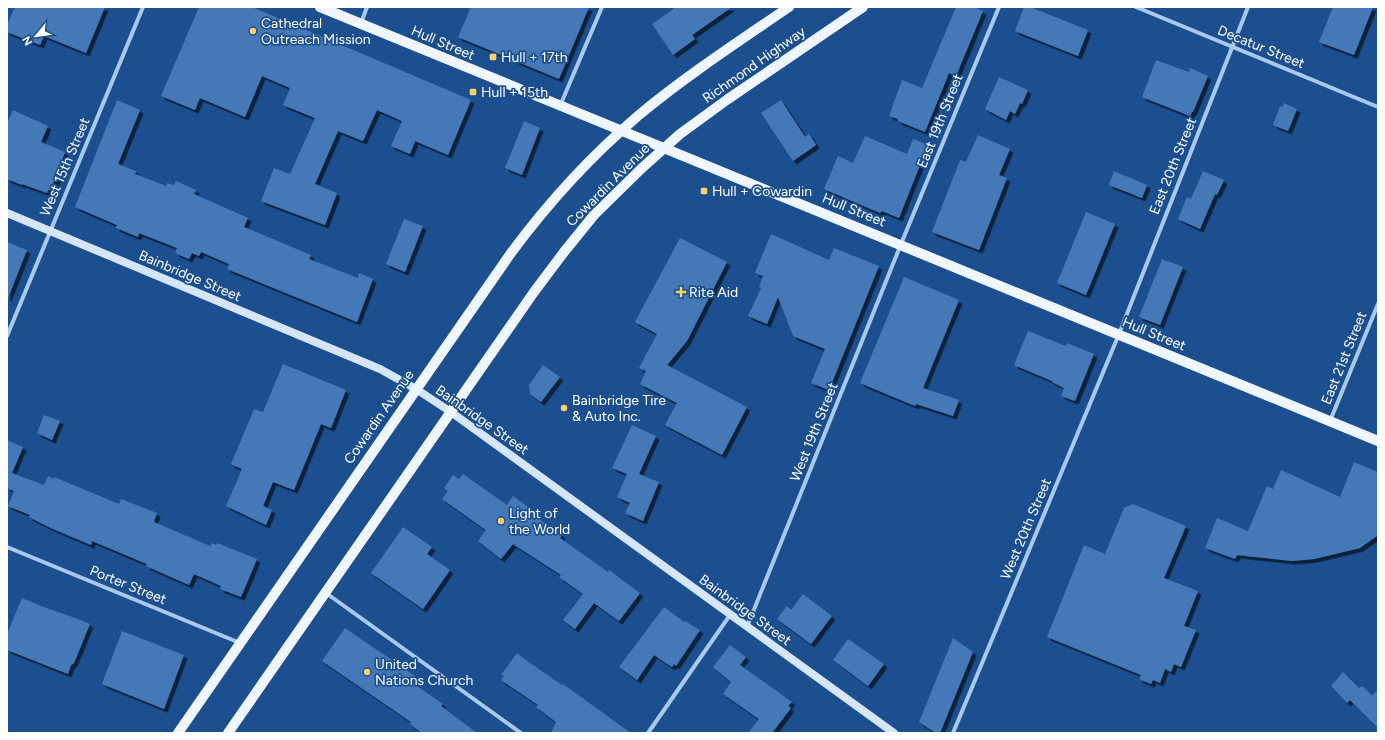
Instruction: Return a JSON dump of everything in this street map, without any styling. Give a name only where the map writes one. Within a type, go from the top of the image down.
[{"type":"main road","name":"Hull Street","points":[[320,7],[663,149],[901,244],[1378,441]]},
{"type":"main road","name":"Richmond Highway","points":[[621,131],[639,115],[693,74],[789,7]]},
{"type":"main road","name":"Richmond Highway","points":[[663,149],[680,134],[722,103],[863,7]]},
{"type":"main road","name":"Cowardin Avenue","points":[[178,733],[526,232],[564,188],[621,131]]},
{"type":"main road","name":"Cowardin Avenue","points":[[228,733],[534,292],[579,232],[612,196],[663,149]]},
{"type":"street","name":"West 15th Street","points":[[7,336],[143,7]]},
{"type":"street","points":[[360,23],[367,7]]},
{"type":"street","points":[[560,106],[602,7]]},
{"type":"street","name":"East 19th Street","points":[[901,244],[999,7]]},
{"type":"street","name":"Decatur Street","points":[[1136,7],[1378,107]]},
{"type":"street","name":"East 20th Street","points":[[1119,334],[1248,7]]},
{"type":"street","name":"Bainbridge Street","points":[[7,213],[380,369],[416,389],[451,412],[894,733]]},
{"type":"street","name":"West 19th Street","points":[[747,627],[901,244]]},
{"type":"street","name":"East 21st Street","points":[[1330,421],[1378,304]]},
{"type":"street","name":"West 20th Street","points":[[953,733],[1119,334]]},
{"type":"street","name":"Porter Street","points":[[7,548],[240,643]]},
{"type":"street","points":[[326,593],[521,733]]},
{"type":"street","points":[[648,733],[730,615]]},
{"type":"building","points":[[15,7],[105,7],[86,53],[44,36],[40,45],[7,32],[7,25]]},
{"type":"building","points":[[199,7],[252,7],[471,100],[448,155],[415,141],[410,154],[391,146],[402,121],[377,110],[363,141],[338,131],[315,184],[337,193],[325,225],[261,201],[274,168],[290,174],[315,118],[283,105],[290,88],[262,76],[245,117],[200,98],[195,110],[161,96]]},
{"type":"building","points":[[471,7],[589,7],[559,79],[458,37]]},
{"type":"building","points":[[676,7],[732,7],[692,35],[695,39],[673,55],[652,24]]},
{"type":"building","points":[[956,7],[974,7],[983,11],[956,76],[949,73],[925,132],[889,116],[902,80],[922,88]]},
{"type":"building","points":[[1024,7],[1030,7],[1088,30],[1078,56],[1015,31]]},
{"type":"building","points":[[1333,7],[1373,7],[1354,55],[1319,42]]},
{"type":"building","points":[[1156,60],[1189,72],[1190,68],[1208,76],[1190,116],[1142,97]]},
{"type":"building","points":[[999,77],[1028,90],[1022,104],[1020,103],[1015,114],[1010,111],[1006,120],[985,109]]},
{"type":"building","points":[[117,100],[140,110],[118,164],[136,171],[135,174],[166,186],[167,183],[174,185],[176,181],[196,190],[194,194],[248,218],[244,227],[311,255],[309,259],[358,278],[359,273],[373,279],[357,322],[227,269],[229,264],[201,252],[199,256],[192,253],[189,259],[175,253],[177,248],[139,233],[138,237],[116,228],[117,225],[75,207]]},
{"type":"building","points":[[781,100],[805,137],[809,134],[816,145],[793,161],[761,113]]},
{"type":"building","points":[[1284,103],[1297,109],[1288,131],[1273,125],[1280,106],[1282,107]]},
{"type":"building","points":[[13,110],[48,126],[41,142],[65,152],[59,169],[61,170],[56,182],[54,181],[47,193],[7,179],[7,123]]},
{"type":"building","points":[[524,121],[540,128],[522,175],[505,168]]},
{"type":"building","points":[[978,135],[1010,149],[999,175],[1007,178],[979,250],[932,232],[960,160],[966,162]]},
{"type":"building","points":[[865,136],[907,154],[913,139],[928,145],[899,218],[882,211],[880,213],[824,189],[838,156],[853,163]]},
{"type":"building","points":[[1114,171],[1147,185],[1142,198],[1109,185]]},
{"type":"building","points":[[1203,171],[1224,180],[1217,195],[1215,194],[1200,229],[1178,219],[1187,197],[1191,199]]},
{"type":"building","points":[[1086,212],[1115,224],[1086,295],[1057,283]]},
{"type":"building","points":[[404,219],[423,226],[405,272],[386,264]]},
{"type":"building","points":[[771,234],[829,260],[834,248],[879,266],[829,390],[811,383],[825,349],[793,336],[778,297],[767,324],[748,316],[761,288],[759,287],[763,276],[755,273]]},
{"type":"building","points":[[680,238],[727,262],[687,341],[667,365],[747,407],[722,455],[665,425],[677,403],[640,384],[646,371],[639,368],[657,334],[635,322]]},
{"type":"building","points":[[7,242],[27,250],[8,298],[7,298]]},
{"type":"building","points":[[1162,259],[1183,267],[1160,325],[1139,317]]},
{"type":"building","points":[[904,277],[959,300],[923,388],[959,400],[953,416],[916,404],[915,406],[860,383]]},
{"type":"building","points":[[1028,331],[1066,346],[1067,343],[1094,354],[1075,401],[1061,396],[1064,388],[1052,381],[1014,365]]},
{"type":"building","points":[[283,364],[346,390],[331,428],[321,424],[294,490],[273,482],[263,506],[272,510],[266,525],[226,506],[242,469],[231,464],[254,409],[263,412]]},
{"type":"building","points":[[543,365],[560,377],[541,402],[530,394],[529,385]]},
{"type":"building","points":[[44,415],[60,421],[52,440],[37,433]]},
{"type":"building","points":[[632,425],[656,436],[639,474],[659,482],[643,521],[625,513],[630,503],[617,497],[627,474],[612,468]]},
{"type":"building","points":[[7,440],[23,447],[12,473],[44,485],[48,476],[53,479],[54,477],[119,504],[121,499],[157,513],[154,522],[210,546],[212,543],[216,545],[217,543],[257,559],[241,597],[220,589],[221,586],[194,574],[189,585],[146,566],[147,564],[92,541],[91,545],[53,529],[29,517],[30,515],[8,506],[14,491],[7,488]]},
{"type":"building","points":[[1354,462],[1378,472],[1378,535],[1360,548],[1314,559],[1292,561],[1237,555],[1235,559],[1205,548],[1217,518],[1248,531],[1267,486],[1273,489],[1281,470],[1340,497]]},
{"type":"building","points":[[463,474],[507,505],[513,496],[535,512],[533,515],[562,535],[560,538],[608,572],[609,570],[640,593],[619,621],[594,603],[575,629],[563,620],[583,594],[559,577],[561,575],[513,544],[501,559],[478,541],[486,530],[442,499],[448,491],[444,488],[453,475],[459,479]]},
{"type":"building","points":[[1133,504],[1186,526],[1164,578],[1198,591],[1184,626],[1196,630],[1181,667],[1174,664],[1171,672],[1165,669],[1160,683],[1153,680],[1151,684],[1139,679],[1141,675],[1047,637],[1084,545],[1105,554],[1124,508]]},
{"type":"building","points":[[403,527],[432,547],[427,554],[450,570],[423,609],[371,573]]},
{"type":"building","points":[[803,594],[832,616],[811,644],[777,619],[787,606],[791,610]]},
{"type":"building","points":[[22,598],[90,624],[68,674],[7,650],[7,634]]},
{"type":"building","points":[[664,607],[684,622],[685,621],[700,630],[676,666],[674,664],[672,667],[654,655],[637,680],[619,667]]},
{"type":"building","points":[[345,628],[418,678],[414,684],[443,704],[441,706],[477,733],[422,733],[410,724],[411,722],[322,661]]},
{"type":"building","points":[[122,631],[184,655],[164,709],[102,684]]},
{"type":"building","points":[[953,638],[973,652],[940,733],[936,733],[919,722]]},
{"type":"building","points":[[848,639],[884,664],[868,686],[833,660]]},
{"type":"building","points":[[730,645],[746,657],[740,665],[792,702],[788,706],[791,708],[772,733],[748,733],[759,719],[723,694],[731,682],[713,667]]},
{"type":"building","points":[[517,653],[631,733],[551,733],[556,722],[536,707],[538,705],[501,680],[504,676],[501,675]]},
{"type":"building","points":[[1343,672],[1359,688],[1362,686],[1372,695],[1378,690],[1378,728],[1350,700],[1347,703],[1331,686]]},
{"type":"place","name":"Cathedral Outreach Mission","points":[[253,31]]},
{"type":"place","name":"Hull + 17th","points":[[493,57]]},
{"type":"place","name":"Hull + 15th","points":[[473,92]]},
{"type":"place","name":"Hull + Cowardin","points":[[704,191]]},
{"type":"place","name":"Rite Aid","points":[[681,292]]},
{"type":"place","name":"Bainbridge Tire & Auto Inc.","points":[[564,408]]},
{"type":"place","name":"Light of the World","points":[[501,521]]},
{"type":"place","name":"United Nations Church","points":[[367,672]]}]
